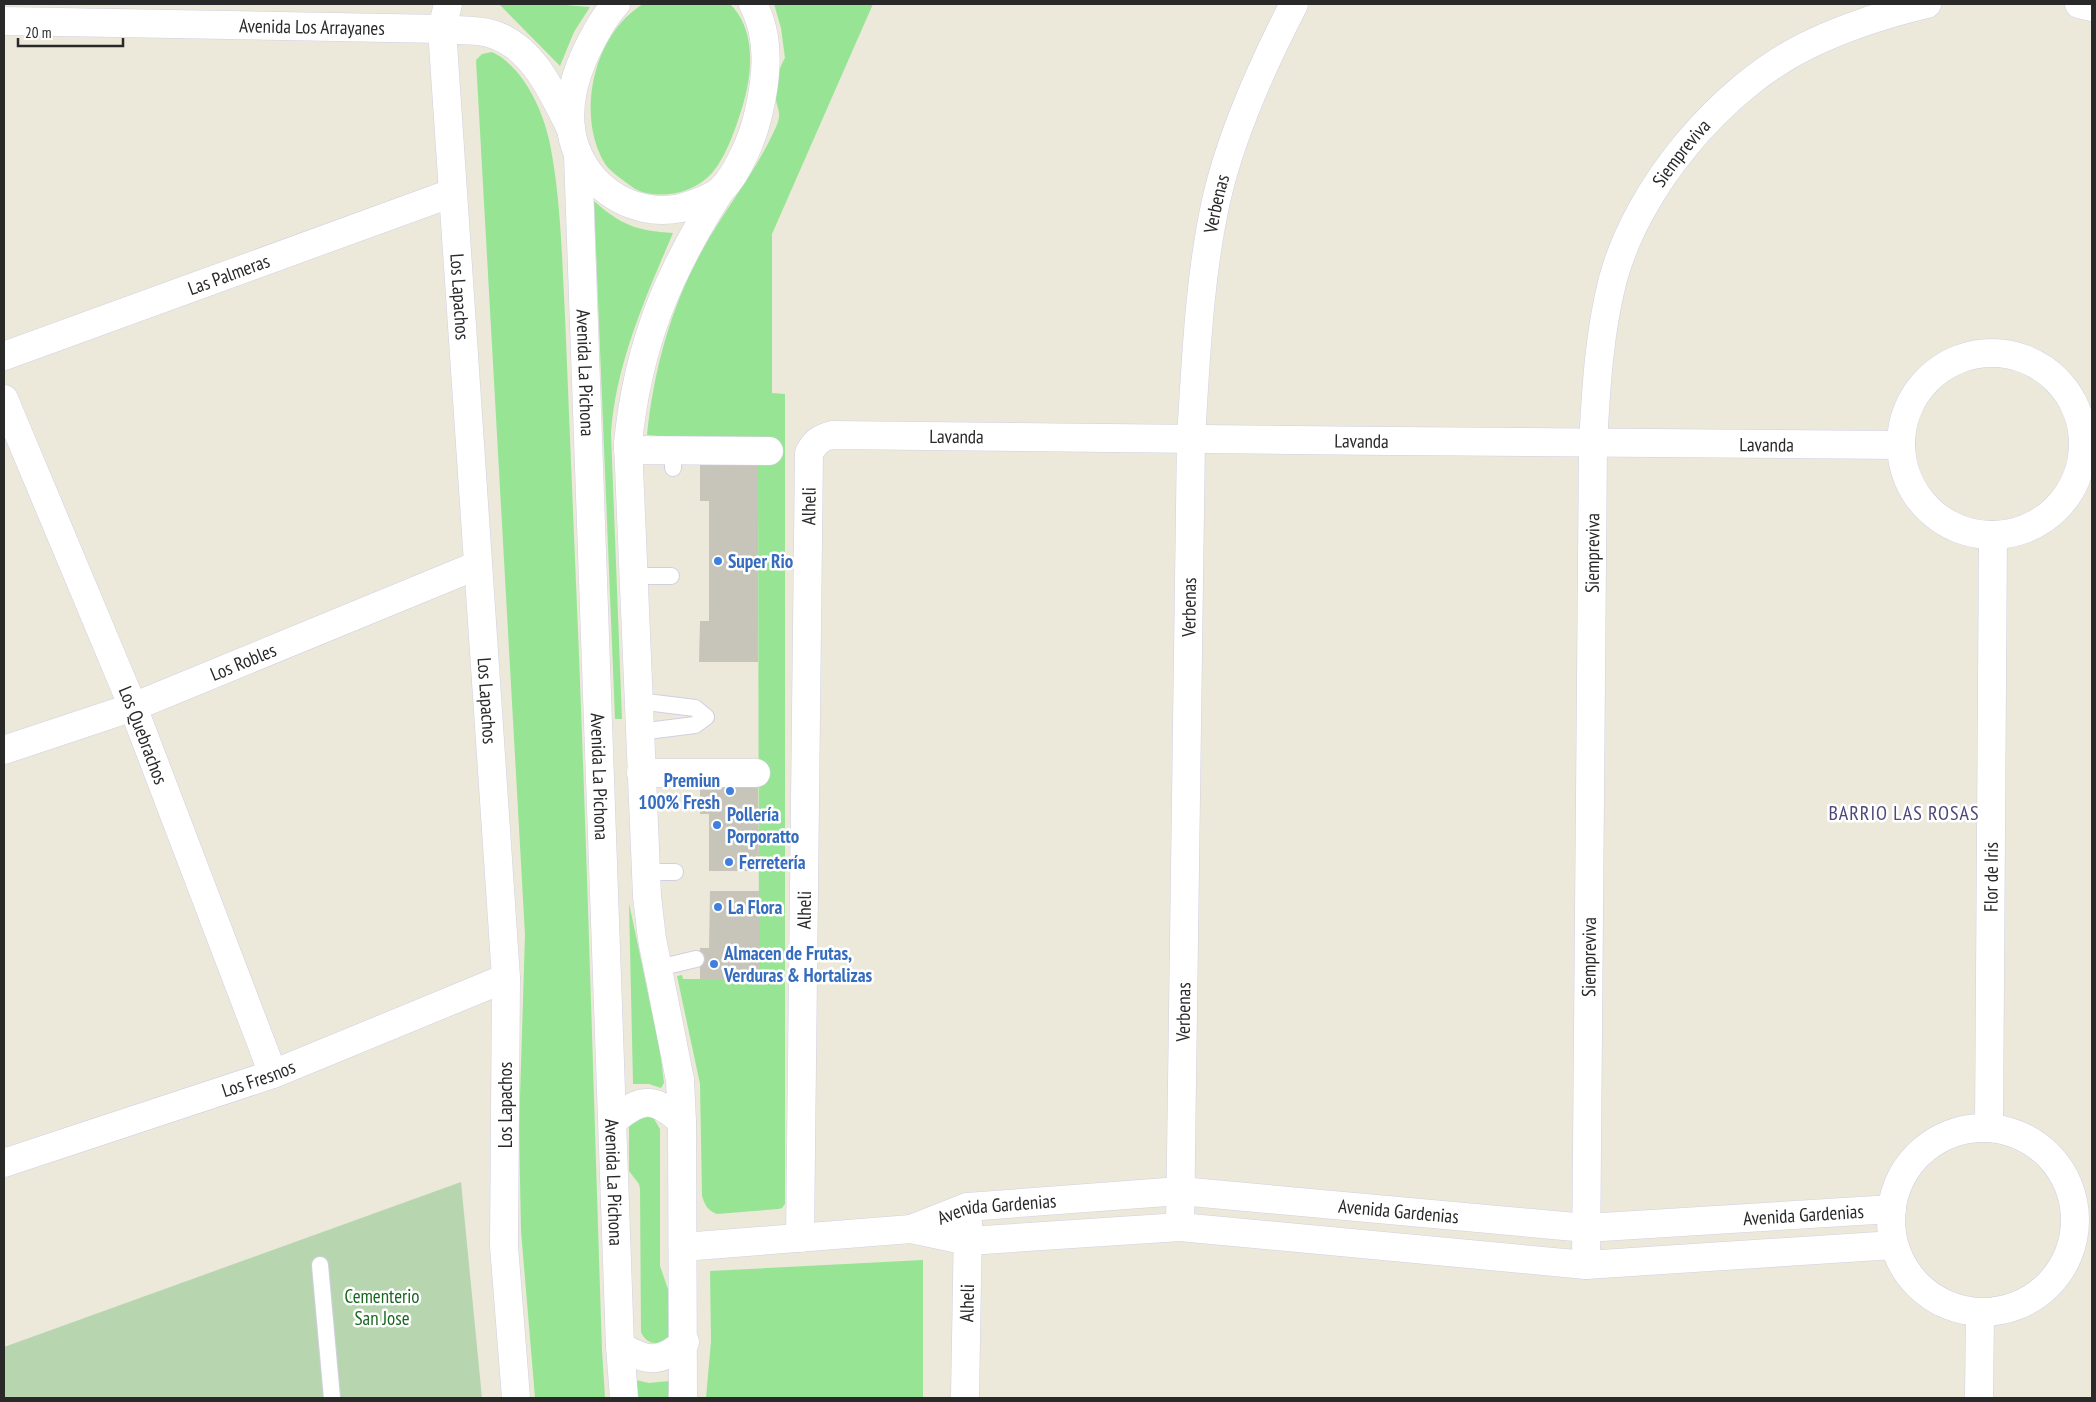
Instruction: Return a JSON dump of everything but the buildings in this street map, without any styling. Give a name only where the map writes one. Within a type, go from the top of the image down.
[{"type":"street","points":[[616,4],[609,12],[590,44],[576,76],[571,105],[571,129],[578,155],[597,182],[620,200],[643,209],[670,210],[691,205],[721,190]]},
{"type":"street","points":[[683,1398],[682,1122],[676,1055],[648,912],[628,450],[633,398],[643,354],[659,304],[693,234],[745,154],[756,124],[764,93],[766,64],[764,37],[753,4]]},
{"type":"street","name":"Verbenas","points":[[1180,1227],[1191,438],[1198,326],[1206,259],[1216,200],[1231,151],[1258,79],[1294,4]]},
{"type":"street","name":"Siempreviva","points":[[1586,1265],[1593,444],[1597,374],[1603,326],[1614,278],[1629,237],[1648,199],[1671,165],[1705,122],[1770,67],[1805,46],[1852,26],[1927,4]]},
{"type":"street","points":[[2078,4],[2092,7]]},
{"type":"street","name":"Avenida Los Arrayanes","points":[[4,21],[445,17],[512,42],[532,61],[550,88],[571,129]]},
{"type":"street","name":"Los Lapachos","points":[[445,17],[452,193],[506,978],[504,1246],[516,1398]]},
{"type":"street","name":"Avenida La Pichona","points":[[578,155],[620,1346],[624,1398]]},
{"type":"street","name":"Las Palmeras","points":[[4,356],[452,193]]},
{"type":"street","points":[[1990,353],[2019,357],[2033,363],[2056,380],[2073,404],[2087,447],[2077,474],[2064,499],[2054,510],[2030,526],[2017,531],[1993,535],[1960,529],[1934,514],[1923,503],[1908,477],[1901,445],[1904,419],[1909,405],[1926,381],[1936,371],[1962,357],[1990,353]]},
{"type":"street","name":"Los Quebrachos","points":[[4,400],[133,707],[273,1074]]},
{"type":"street","name":"Lavanda","points":[[822,438],[842,435],[1593,444],[1901,445]]},
{"type":"street","name":"Alheli","points":[[800,1238],[809,453],[814,443],[822,438]]},
{"type":"street","points":[[628,450],[673,459],[769,451]]},
{"type":"street","name":"Flor de Iris","points":[[1989,1128],[1993,535]]},
{"type":"street","name":"Los Robles","points":[[4,750],[133,707],[478,565]]},
{"type":"street","points":[[641,774],[756,773]]},
{"type":"street","name":"Los Fresnos","points":[[4,1163],[273,1074],[506,978]]},
{"type":"street","points":[[613,1121],[638,1104],[652,1103],[666,1108],[682,1122]]},
{"type":"street","points":[[1989,1128],[2006,1130],[2028,1139],[2047,1154],[2061,1172],[2070,1192],[2083,1209],[2083,1241],[2069,1253],[2060,1272],[2046,1288],[2030,1300],[2011,1309],[1980,1313],[1950,1307],[1931,1298],[1915,1284],[1901,1264],[1894,1245],[1890,1219],[1894,1195],[1903,1173],[1918,1154],[1936,1140],[1958,1130],[1989,1128]]},
{"type":"street","name":"Avenida Gardenias","points":[[911,1229],[967,1207],[1180,1191],[1586,1228],[1892,1209]]},
{"type":"street","name":"Alheli","points":[[965,1398],[967,1207]]},
{"type":"street","name":"Avenida Gardenias","points":[[683,1247],[911,1229],[968,1241],[1180,1227],[1586,1265],[1894,1245]]},
{"type":"street","points":[[1979,1398],[1980,1313]]},
{"type":"street","points":[[620,1346],[644,1358],[654,1358],[666,1357],[684,1342]]},
{"type":"lane","points":[[633,576],[671,576]]},
{"type":"lane","points":[[638,701],[695,708],[706,717],[695,725],[640,732]]},
{"type":"lane","points":[[646,872],[675,872]]},
{"type":"lane","points":[[658,968],[696,960]]},
{"type":"lane","points":[[320,1265],[332,1398]]},
{"type":"green space","points":[[499,4],[553,4],[590,7],[574,32],[560,66]]},
{"type":"green space","points":[[643,4],[730,4],[744,25],[748,37],[750,63],[747,89],[739,119],[727,148],[717,166],[706,179],[690,189],[673,194],[664,195],[642,192],[611,171],[604,162],[596,142],[591,120],[591,98],[602,54],[612,34],[626,17]]},
{"type":"green space","points":[[774,4],[873,4],[772,234],[772,393],[785,394],[785,1204],[779,1209],[717,1214],[707,1207],[702,1196],[700,1084],[677,976],[682,975],[683,979],[759,979],[758,462],[691,439],[647,435],[659,362],[682,292],[704,247],[760,158],[778,122],[779,114],[775,90],[779,70],[785,58],[781,28]]},
{"type":"green space","points":[[492,52],[513,68],[522,79],[543,118],[554,165],[559,208],[586,840],[605,1398],[535,1398],[521,1231],[519,1129],[525,935],[476,60],[482,54]]},
{"type":"green space","points":[[594,201],[613,216],[630,225],[649,231],[673,233],[634,330],[619,381],[611,433],[622,719],[615,719]]},
{"type":"green space","points":[[629,903],[660,1050],[664,1083],[661,1088],[649,1084],[633,1084]]},
{"type":"green space","points":[[641,1115],[653,1117],[660,1129],[660,1266],[670,1295],[669,1338],[657,1343],[646,1340],[641,1332],[640,1189],[639,1184],[629,1171],[629,1127],[631,1121]]},
{"type":"green space","name":"Cementerio San Jose","points":[[461,1182],[482,1398],[4,1398],[4,1347]]},
{"type":"green space","points":[[923,1260],[923,1398],[706,1398],[711,1341],[710,1271]]},
{"type":"green space","points":[[636,1380],[649,1383],[669,1381],[668,1398],[637,1398]]},
{"type":"place","name":"Super Rio","points":[[718,561]]},
{"type":"place","name":"Premiun 100% Fresh","points":[[730,791]]},
{"type":"place","name":"Pollería Porporatto","points":[[717,825]]},
{"type":"place","name":"Ferretería","points":[[729,862]]},
{"type":"place","name":"La Flora","points":[[718,907]]},
{"type":"place","name":"Almacen de Frutas, Verduras & Hortalizas","points":[[714,964]]},
{"type":"district","name":"BARRIO LAS ROSAS","points":[[1904,813]]}]
